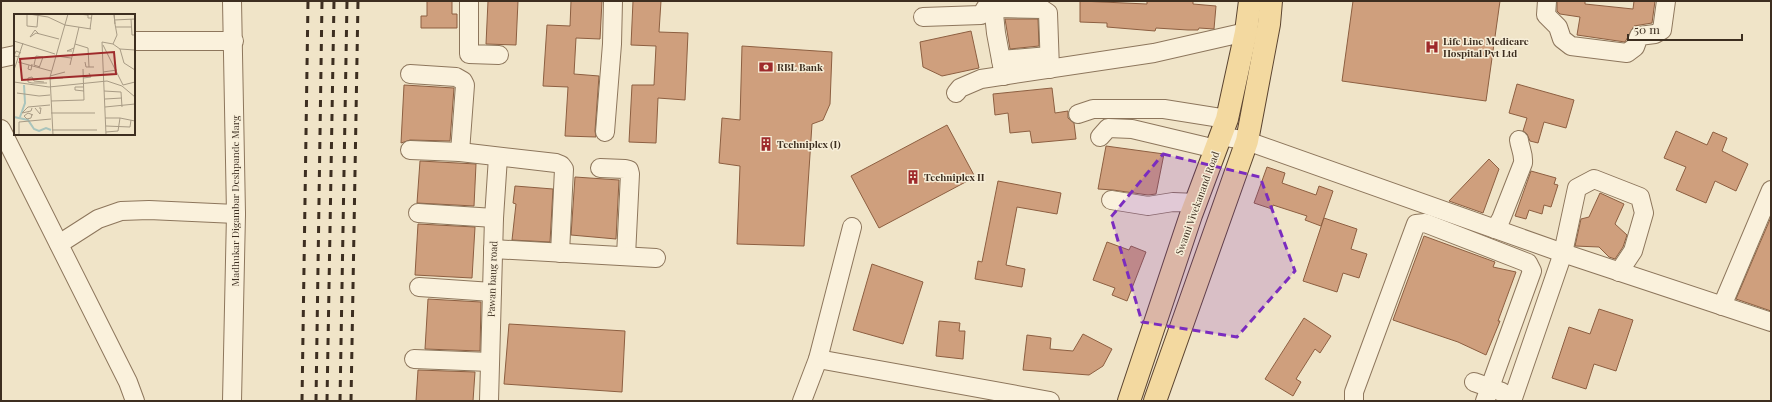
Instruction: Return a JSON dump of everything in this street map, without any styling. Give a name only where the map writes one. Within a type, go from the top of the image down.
[{"type":"main road","name":"Swami Vivekanand Road","points":[[1129,401],[1221,135],[1246,32],[1250,1]]},
{"type":"main road","points":[[1155,401],[1247,141],[1269,24],[1271,1]]},
{"type":"street","name":"Madhukar Digambar Deshpande Marg","points":[[232,1],[234,41],[236,214],[232,401]]},
{"type":"street","points":[[469,1],[469,54],[499,55]]},
{"type":"street","points":[[605,132],[612,44],[613,1]]},
{"type":"street","points":[[923,17],[981,15],[990,1]]},
{"type":"street","points":[[1547,1],[1546,15],[1558,27],[1562,39],[1571,46],[1627,53],[1635,47],[1639,36],[1655,34],[1662,30],[1666,1]]},
{"type":"street","points":[[1002,68],[994,14],[998,8],[1042,9],[1048,13],[1049,63]]},
{"type":"street","points":[[956,93],[960,88],[1002,68],[1154,53],[1246,32]]},
{"type":"street","points":[[135,41],[234,41]]},
{"type":"street","points":[[1,58],[14,55]]},
{"type":"street","points":[[410,74],[456,77],[463,81],[465,85],[460,152]]},
{"type":"street","points":[[1078,114],[1093,108],[1164,109],[1221,135]]},
{"type":"street","points":[[1100,137],[1108,128],[1221,135],[1247,141],[1528,263],[1532,271],[1483,390],[1513,399],[1563,253],[1577,188],[1594,179],[1640,197],[1644,213],[1633,251],[1619,272]]},
{"type":"street","points":[[1,129],[128,382],[135,401]]},
{"type":"street","points":[[1495,229],[1501,219],[1523,163],[1524,157],[1519,140]]},
{"type":"street","points":[[410,150],[460,152],[556,163],[561,165],[564,169],[560,253]]},
{"type":"street","name":"Pawan baug road","points":[[489,401],[494,218],[498,157]]},
{"type":"street","points":[[600,168],[625,169],[628,170],[630,174],[626,256]]},
{"type":"street","points":[[1722,306],[1771,190]]},
{"type":"street","points":[[1111,200],[1148,206],[1173,202],[1197,203]]},
{"type":"street","points":[[59,244],[98,219],[121,211],[149,210],[236,214]]},
{"type":"street","points":[[418,213],[494,218]]},
{"type":"street","points":[[1354,401],[1354,392],[1416,224],[1427,220],[1495,229],[1771,322]]},
{"type":"street","points":[[802,401],[818,358],[852,226]]},
{"type":"street","points":[[493,249],[656,258]]},
{"type":"street","points":[[419,287],[492,292]]},
{"type":"street","points":[[818,358],[1050,401]]},
{"type":"street","points":[[414,359],[490,362]]},
{"type":"street","points":[[489,401],[496,401]]},
{"type":"highlighted area","points":[[1163,154],[1260,177],[1295,271],[1237,337],[1142,322],[1111,217]]},
{"type":"building","points":[[427,1],[452,1],[452,14],[457,14],[457,28],[421,28],[421,16],[427,16]]},
{"type":"building","points":[[488,1],[518,1],[516,45],[486,44]]},
{"type":"building","points":[[571,1],[602,1],[600,39],[576,38],[574,74],[599,76],[595,131],[596,137],[565,136],[568,87],[543,86],[547,25],[570,26]]},
{"type":"building","points":[[633,1],[661,1],[659,32],[688,33],[685,100],[658,98],[656,143],[629,142],[632,85],[654,85],[656,46],[631,45]]},
{"type":"building","points":[[1080,1],[1147,4],[1147,1],[1193,1],[1193,4],[1216,6],[1214,29],[1199,28],[1198,30],[1188,30],[1156,28],[1155,31],[1107,27],[1107,23],[1080,22]]},
{"type":"building","points":[[1353,1],[1500,1],[1486,101],[1342,81]]},
{"type":"building","points":[[1557,1],[1585,1],[1585,4],[1633,9],[1634,1],[1655,1],[1652,23],[1634,26],[1625,42],[1577,35],[1580,17],[1560,14],[1557,11]]},
{"type":"building","points":[[1005,19],[1038,19],[1039,46],[1010,49]]},
{"type":"building","points":[[971,31],[979,68],[942,76],[923,67],[920,42]]},
{"type":"building","name":"Techniplex (I)","points":[[742,46],[832,52],[830,104],[823,120],[812,124],[804,246],[737,244],[740,166],[719,163],[722,118],[740,120]]},
{"type":"building","points":[[1517,84],[1574,100],[1566,128],[1544,122],[1538,143],[1530,141],[1527,134],[1523,131],[1527,118],[1509,113]]},
{"type":"building","points":[[404,85],[454,88],[450,141],[410,140],[401,143]]},
{"type":"building","points":[[1052,88],[1055,113],[1068,111],[1068,118],[1074,123],[1076,139],[1032,143],[1030,131],[1010,133],[1008,113],[995,115],[993,94]]},
{"type":"building","name":"Techniplex II","points":[[947,125],[975,177],[879,228],[851,176]]},
{"type":"building","points":[[1676,131],[1707,145],[1713,132],[1727,138],[1722,151],[1748,164],[1736,191],[1715,181],[1706,203],[1676,190],[1686,167],[1664,158]]},
{"type":"building","points":[[1106,146],[1164,154],[1156,194],[1148,195],[1098,189]]},
{"type":"building","points":[[1489,159],[1499,169],[1483,213],[1449,201]]},
{"type":"building","points":[[420,161],[476,164],[474,206],[417,203]]},
{"type":"building","points":[[1267,167],[1285,173],[1282,183],[1316,195],[1319,186],[1333,191],[1321,226],[1305,220],[1307,216],[1273,205],[1272,209],[1254,203]]},
{"type":"building","points":[[1531,171],[1556,178],[1554,184],[1558,185],[1551,207],[1544,205],[1542,214],[1529,210],[1526,219],[1515,216]]},
{"type":"building","points":[[575,177],[619,180],[616,239],[571,235]]},
{"type":"building","points":[[998,181],[1061,193],[1057,214],[1017,207],[1006,265],[1025,269],[1022,287],[975,279],[978,261],[982,262]]},
{"type":"building","points":[[515,186],[553,189],[550,242],[512,240],[516,204],[513,203]]},
{"type":"building","points":[[1600,193],[1624,204],[1615,224],[1627,235],[1623,247],[1615,259],[1609,257],[1599,247],[1575,246],[1581,219],[1589,217]]},
{"type":"building","points":[[1771,217],[1771,311],[1736,299]]},
{"type":"building","points":[[1324,218],[1357,229],[1351,249],[1367,254],[1359,278],[1343,273],[1337,292],[1303,281]]},
{"type":"building","points":[[418,224],[475,227],[472,278],[415,275]]},
{"type":"building","points":[[1424,236],[1495,262],[1493,267],[1516,272],[1498,321],[1500,321],[1486,355],[1458,342],[1393,320]]},
{"type":"building","points":[[1107,242],[1129,250],[1131,246],[1146,252],[1127,301],[1112,295],[1115,288],[1093,280]]},
{"type":"building","points":[[872,264],[923,282],[903,344],[853,330]]},
{"type":"building","points":[[428,299],[481,302],[480,351],[425,349]]},
{"type":"building","points":[[1599,309],[1633,320],[1616,371],[1594,364],[1586,389],[1552,378],[1569,327],[1590,334]]},
{"type":"building","points":[[1304,318],[1331,336],[1320,353],[1315,349],[1296,379],[1301,382],[1293,396],[1265,379]]},
{"type":"building","points":[[939,321],[960,323],[959,331],[965,331],[963,359],[936,356]]},
{"type":"building","points":[[509,324],[625,331],[622,392],[504,384]]},
{"type":"building","points":[[1083,334],[1112,349],[1103,366],[1089,375],[1023,370],[1027,335],[1051,338],[1050,349],[1073,351]]},
{"type":"building","points":[[418,370],[475,372],[473,401],[416,401]]},
{"type":"railway","points":[[302,401],[308,1]]},
{"type":"railway","points":[[316,401],[322,1]]},
{"type":"railway","points":[[327,401],[334,1]]},
{"type":"railway","points":[[340,401],[347,1]]},
{"type":"railway","points":[[351,401],[358,1]]},
{"type":"place","name":"Life Line Medicare Hospital Pvt Ltd","points":[[1432,47]]},
{"type":"place","name":"RBL Bank","points":[[766,67]]},
{"type":"place","name":"Techniplex (I)","points":[[766,144]]},
{"type":"place","name":"Techniplex II","points":[[913,177]]}]
